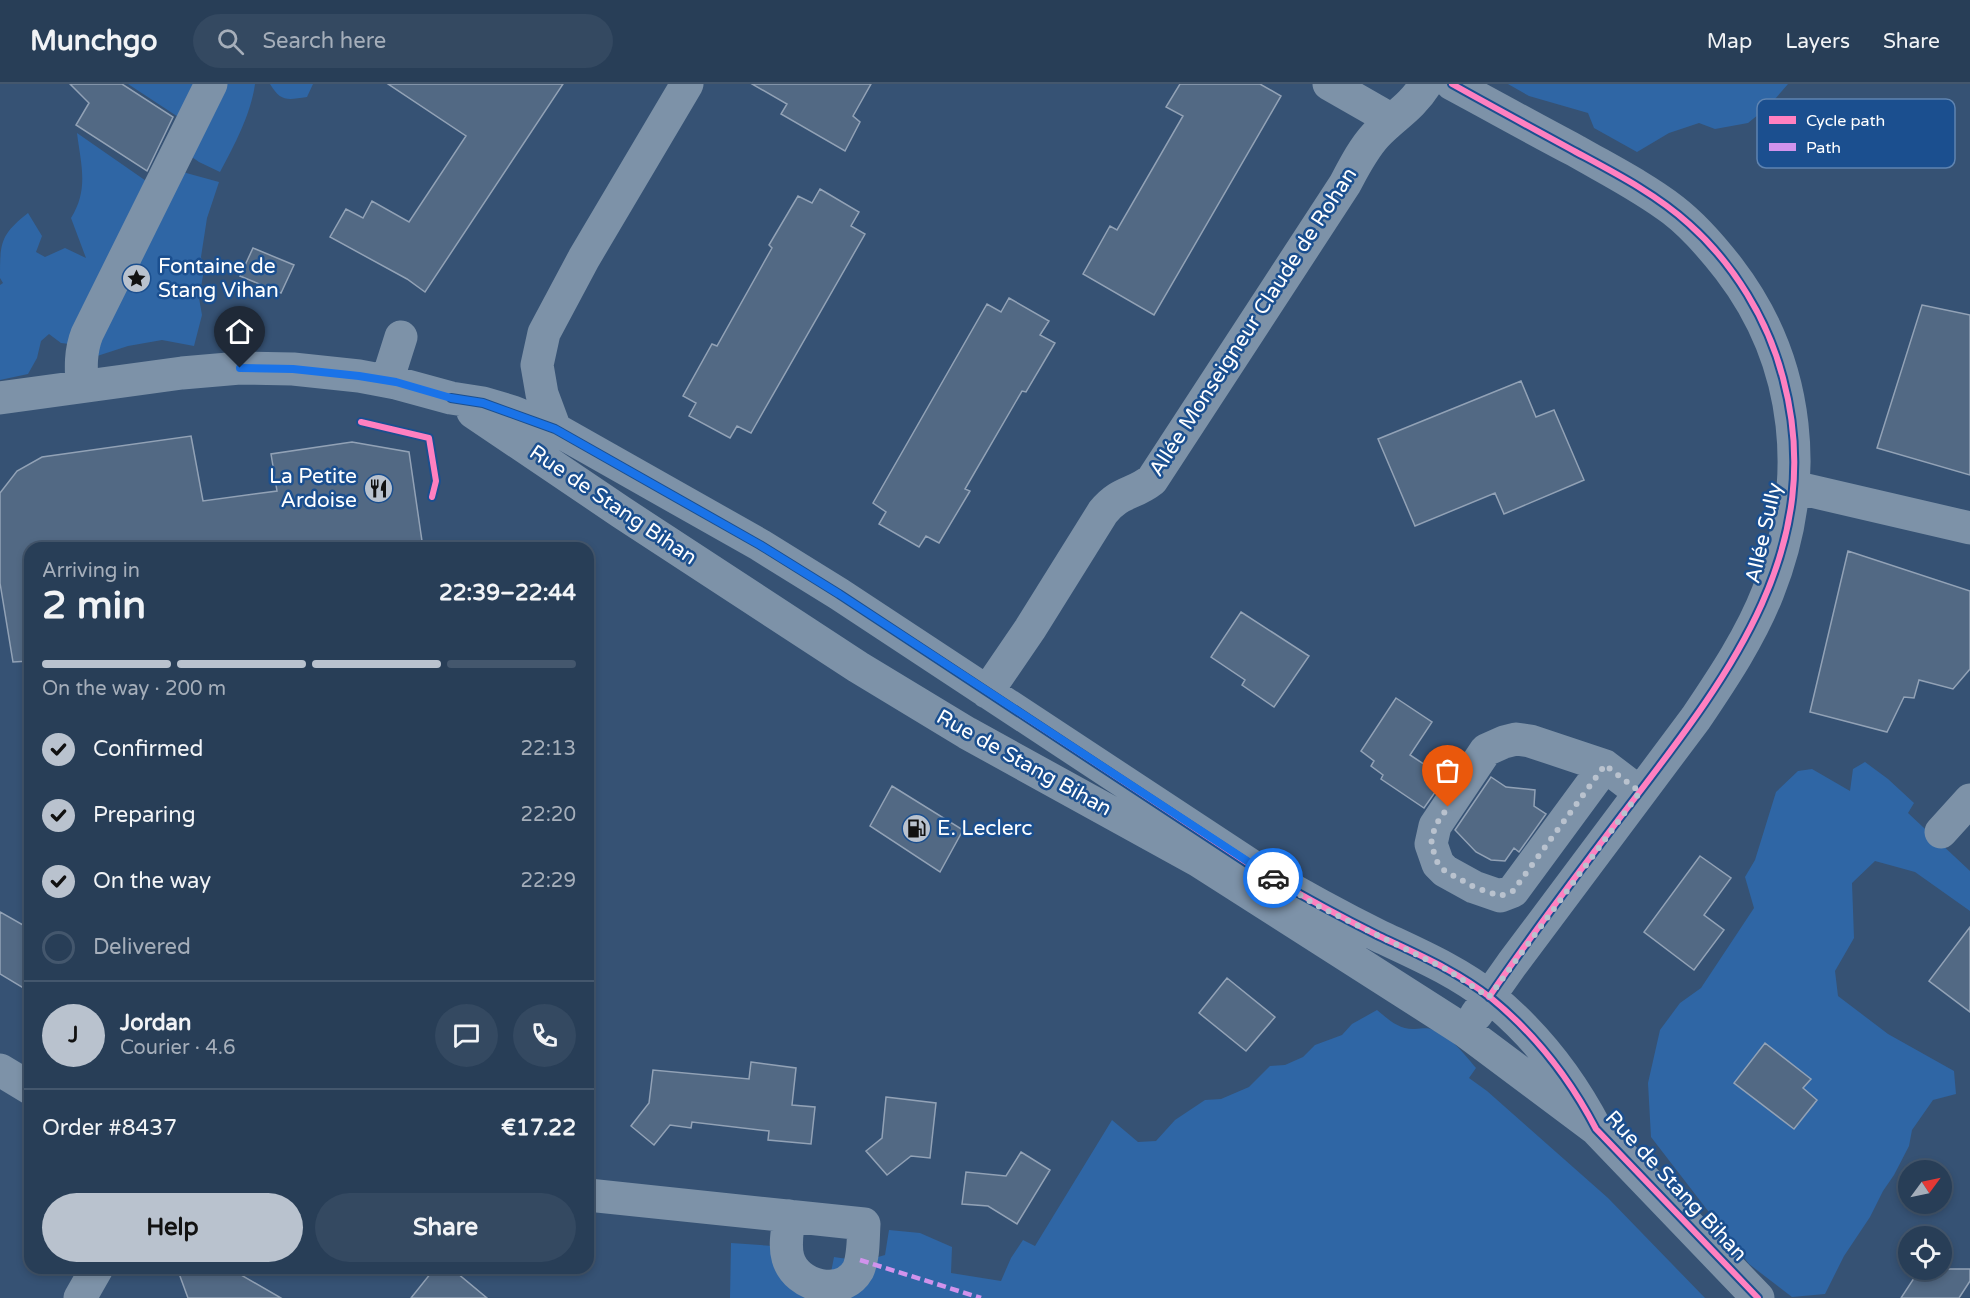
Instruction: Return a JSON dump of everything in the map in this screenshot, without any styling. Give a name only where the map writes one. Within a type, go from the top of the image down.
[{"type":"street","points":[[82,386],[80,365],[82,345],[211,84]]},
{"type":"street","points":[[555,429],[542,394],[537,365],[544,333],[584,258],[687,84]]},
{"type":"street","points":[[1329,84],[1392,120]]},
{"type":"street","name":"Allée Monseigneur Claude de Rohan","points":[[987,692],[1030,629],[1103,512],[1112,501],[1124,493],[1141,488],[1152,480],[1345,184],[1362,154],[1375,136],[1406,110],[1426,84]]},
{"type":"street","name":"Allée Sully","points":[[1452,84],[1629,180],[1674,211],[1704,238],[1741,285],[1776,350],[1793,423],[1795,457],[1794,487],[1776,570],[1754,622],[1709,699],[1477,1014]]},
{"type":"street","points":[[387,381],[401,338]]},
{"type":"street","name":"Rue de Stang Bihan","points":[[0,398],[182,373],[240,368],[293,369],[387,381],[451,398],[483,403],[555,429],[760,545],[839,594],[1258,870],[1316,905],[1446,969],[1477,1014]]},
{"type":"street","name":"Rue de Stang Bihan","points":[[451,398],[630,519],[858,667],[967,733],[1199,861],[1350,957],[1374,958],[1433,988],[1477,1014],[1514,1018],[1550,1058],[1582,1102],[1596,1130],[1758,1298]]},
{"type":"street","points":[[1794,487],[1970,528]]},
{"type":"street","points":[[839,594],[858,667],[905,675],[920,680],[1080,776],[1094,781],[1124,782]]},
{"type":"street","points":[[1605,765],[1513,891],[1500,896],[1474,887],[1445,871],[1438,864],[1431,844],[1435,826],[1486,750],[1504,742],[1516,739],[1530,741],[1605,765],[1640,792]]},
{"type":"street","points":[[1941,832],[1970,800]]},
{"type":"street","points":[[0,1070],[24,1084]]},
{"type":"street","points":[[594,1196],[789,1216]]},
{"type":"street","points":[[80,1298],[94,1274]]},
{"type":"shaded area","points":[[128,84],[255,84],[246,118],[220,172],[189,155],[198,130]]},
{"type":"shaded area","points":[[270,84],[313,84],[307,97],[289,99],[281,97]]},
{"type":"shaded area","points":[[1508,84],[1788,84],[1775,99],[1757,99],[1757,116],[1748,123],[1715,129],[1699,123],[1669,133],[1637,152],[1594,128],[1588,113],[1529,96]]},
{"type":"shaded area","points":[[77,133],[149,183],[179,171],[219,182],[207,218],[201,257],[204,270],[199,298],[202,315],[194,346],[162,340],[128,346],[91,358],[77,345],[61,343],[49,334],[41,341],[37,358],[28,374],[0,380],[0,285],[3,283],[0,278],[0,256],[7,234],[28,213],[42,236],[36,252],[45,257],[65,248],[86,258],[71,218],[77,207],[82,187],[82,166]]},
{"type":"shaded area","points":[[1865,762],[1914,803],[1908,813],[1970,871],[1970,911],[1915,872],[1875,861],[1852,883],[1854,938],[1835,971],[1838,996],[1888,1034],[1954,1071],[1956,1094],[1933,1100],[1912,1130],[1909,1146],[1902,1160],[1898,1160],[1898,1167],[1894,1175],[1844,1256],[1825,1294],[1792,1297],[1749,1264],[1651,1137],[1648,1083],[1660,1030],[1680,1003],[1701,988],[1754,908],[1745,877],[1755,860],[1776,792],[1798,771],[1812,769],[1850,791],[1853,769]]},
{"type":"shaded area","points":[[1377,1010],[1399,1026],[1409,1029],[1431,1029],[1451,1041],[1476,1068],[1469,1078],[1487,1091],[1608,1198],[1705,1298],[826,1298],[834,1257],[860,1259],[885,1255],[889,1230],[920,1233],[952,1247],[951,1273],[1001,1281],[1011,1258],[1023,1240],[1035,1246],[1112,1120],[1138,1142],[1156,1141],[1175,1120],[1205,1100],[1221,1099],[1249,1087],[1270,1066],[1285,1065],[1303,1057],[1315,1045],[1342,1035],[1352,1024]]},
{"type":"shaded area","points":[[731,1243],[773,1246],[811,1298],[730,1298]]},
{"type":"building","points":[[70,84],[122,84],[173,117],[147,171],[76,125],[89,103]]},
{"type":"building","points":[[388,84],[563,84],[425,292],[407,279],[330,237],[346,209],[363,218],[372,201],[409,222],[466,136]]},
{"type":"building","points":[[752,84],[871,84],[853,116],[860,122],[845,151],[781,114],[787,104]]},
{"type":"building","points":[[1180,84],[1260,84],[1281,96],[1154,315],[1083,274],[1110,226],[1117,230],[1183,116],[1166,107]]},
{"type":"building","points":[[820,189],[859,212],[851,226],[865,234],[751,433],[737,426],[730,438],[689,416],[696,403],[683,396],[712,344],[717,346],[772,248],[769,245],[798,196],[812,203]]},
{"type":"building","points":[[253,248],[294,265],[281,293],[240,276]]},
{"type":"building","points":[[1009,298],[1049,321],[1040,335],[1055,343],[1026,392],[1022,391],[965,489],[970,491],[939,543],[926,536],[919,547],[879,524],[886,512],[873,503],[987,304],[1001,312]]},
{"type":"building","points":[[1922,305],[1970,315],[1970,475],[1877,448]]},
{"type":"building","points":[[1521,381],[1536,417],[1554,410],[1584,480],[1504,514],[1495,493],[1415,526],[1378,439]]},
{"type":"building","points":[[191,436],[203,501],[277,491],[271,454],[352,442],[409,452],[422,542],[24,542],[24,661],[13,662],[0,583],[0,493],[17,471],[42,457]]},
{"type":"building","points":[[1848,551],[1970,591],[1970,669],[1953,689],[1919,680],[1914,698],[1904,697],[1887,732],[1810,712]]},
{"type":"building","points":[[1241,612],[1309,656],[1274,707],[1242,685],[1245,680],[1211,657]]},
{"type":"building","points":[[1396,698],[1432,722],[1410,755],[1445,778],[1424,808],[1381,779],[1383,775],[1371,766],[1374,761],[1361,751]]},
{"type":"building","points":[[1491,777],[1506,787],[1535,790],[1534,806],[1546,814],[1519,852],[1514,848],[1505,861],[1491,860],[1476,852],[1455,830]]},
{"type":"building","name":"E. Leclerc","points":[[892,786],[963,830],[940,872],[870,826]]},
{"type":"building","points":[[1700,856],[1731,878],[1704,915],[1724,930],[1694,970],[1644,932]]},
{"type":"building","points":[[0,912],[24,926],[24,988],[0,974]]},
{"type":"building","points":[[1970,927],[1970,1012],[1929,981]]},
{"type":"building","points":[[1227,978],[1275,1017],[1246,1051],[1199,1013]]},
{"type":"building","points":[[1765,1043],[1811,1079],[1803,1088],[1817,1100],[1794,1129],[1734,1083]]},
{"type":"building","points":[[751,1062],[796,1068],[792,1105],[815,1107],[811,1144],[768,1140],[769,1131],[692,1122],[691,1128],[670,1125],[654,1145],[631,1126],[649,1103],[653,1070],[749,1079]]},
{"type":"building","points":[[886,1097],[936,1103],[930,1158],[911,1156],[887,1175],[866,1151],[882,1138]]},
{"type":"building","points":[[1021,1152],[1050,1170],[1017,1224],[988,1206],[962,1204],[966,1172],[1006,1176]]},
{"type":"building","points":[[1952,1269],[1970,1269],[1970,1281],[1959,1298],[1901,1298],[1913,1280],[1952,1280]]},
{"type":"building","points":[[179,1274],[239,1274],[281,1298],[188,1298]]},
{"type":"building","points":[[430,1274],[458,1274],[487,1298],[411,1298]]},
{"type":"marked path","points":[[860,1260],[981,1298]]},
{"type":"cycle path","points":[[1452,84],[1635,185],[1676,213],[1705,240],[1735,275],[1759,314],[1777,356],[1794,441],[1792,500],[1780,556],[1760,609],[1732,660],[1700,710],[1557,901],[1489,997]]},
{"type":"cycle path","points":[[451,398],[483,403],[555,429],[760,545],[839,594],[1258,870],[1478,988],[1507,1012],[1537,1042],[1575,1092],[1596,1129],[1758,1298]]},
{"type":"cycle path","points":[[361,422],[429,438],[436,481],[432,497]]},
{"type":"way so far","points":[[1273,878],[1316,905],[1446,969],[1489,997],[1640,792],[1605,765],[1513,891],[1500,896],[1474,887],[1445,871],[1438,864],[1431,844],[1435,826],[1448,807]]},
{"type":"place","name":"Fontaine de Stang Vihan","points":[[137,278]]},
{"type":"place","name":"La Petite Ardoise","points":[[378,488]]},
{"type":"place","name":"E. Leclerc","points":[[916,828]]},
{"type":"route","points":[[240,368],[293,369],[396,382],[451,398],[483,403],[555,429],[760,545],[839,594],[1273,878]]}]
